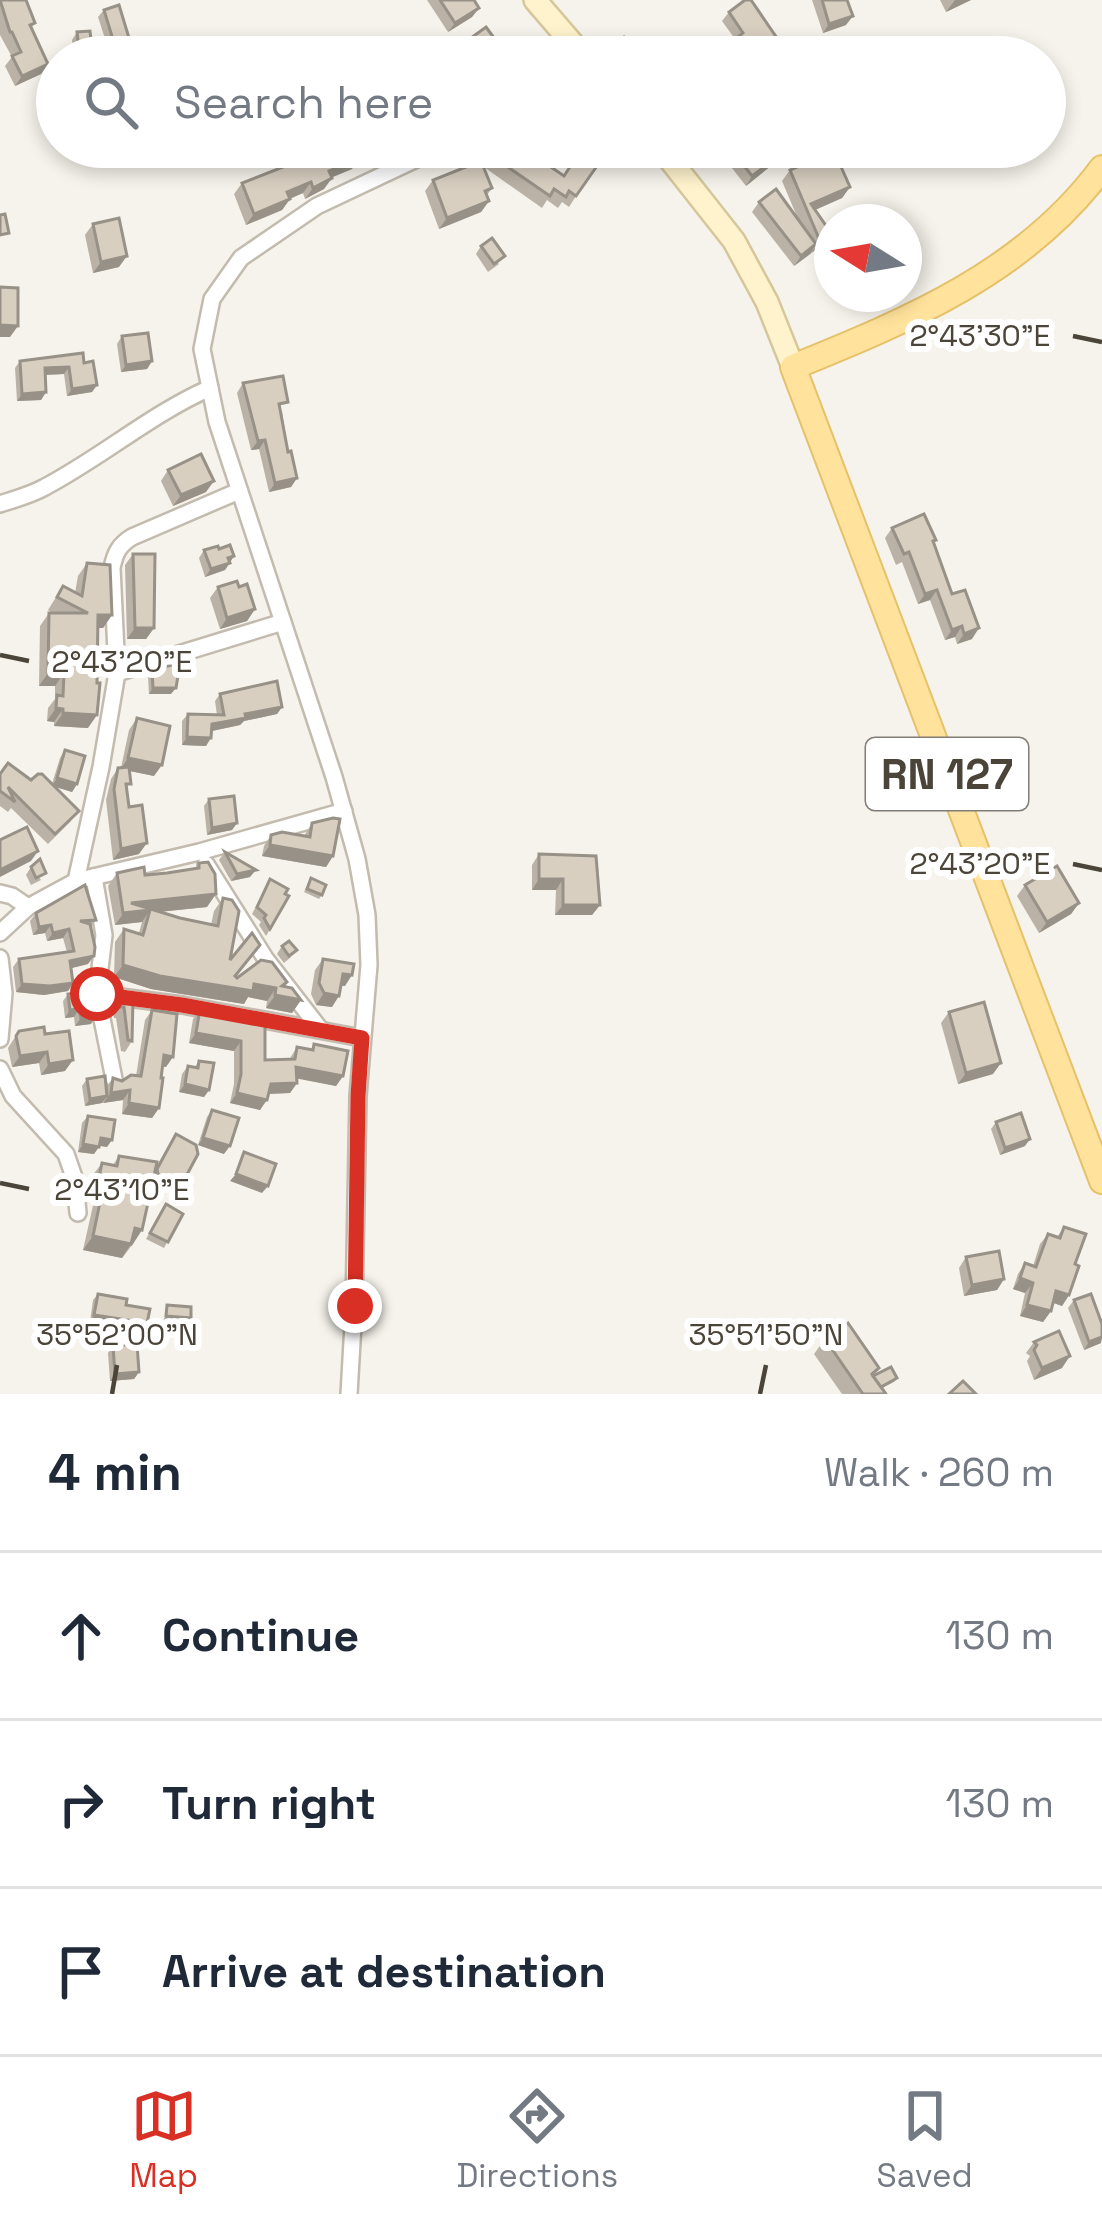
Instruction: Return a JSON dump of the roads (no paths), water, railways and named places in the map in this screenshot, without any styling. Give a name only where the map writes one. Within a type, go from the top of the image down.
[{"type":"main road","points":[[793,367],[900,323],[972,284],[1046,230],[1102,168]]},
{"type":"main road","name":"RN 127","points":[[793,367],[1102,1181]]},
{"type":"street","points":[[535,0],[566,36]]},
{"type":"street","points":[[349,1394],[358,1096],[369,965],[367,915],[344,811],[217,422],[202,349],[212,299],[241,257],[316,206],[397,168]]},
{"type":"street","points":[[677,168],[734,241],[767,302],[793,367]]},
{"type":"street","points":[[0,504],[40,490],[171,406],[210,388]]},
{"type":"street","points":[[76,881],[117,673],[115,554],[122,543],[239,490]]},
{"type":"street","points":[[117,673],[283,622]]},
{"type":"street","points":[[0,933],[28,908],[76,881],[344,811]]},
{"type":"street","points":[[199,852],[265,958],[320,1029]]},
{"type":"street","points":[[94,877],[104,935],[97,994],[114,1079]]},
{"type":"street","points":[[0,893],[28,908]]},
{"type":"street","points":[[0,958],[4,994],[0,1039]]},
{"type":"street","points":[[97,994],[362,1038]]},
{"type":"street","points":[[0,1070],[13,1096],[66,1154],[75,1180],[78,1213]]}]
